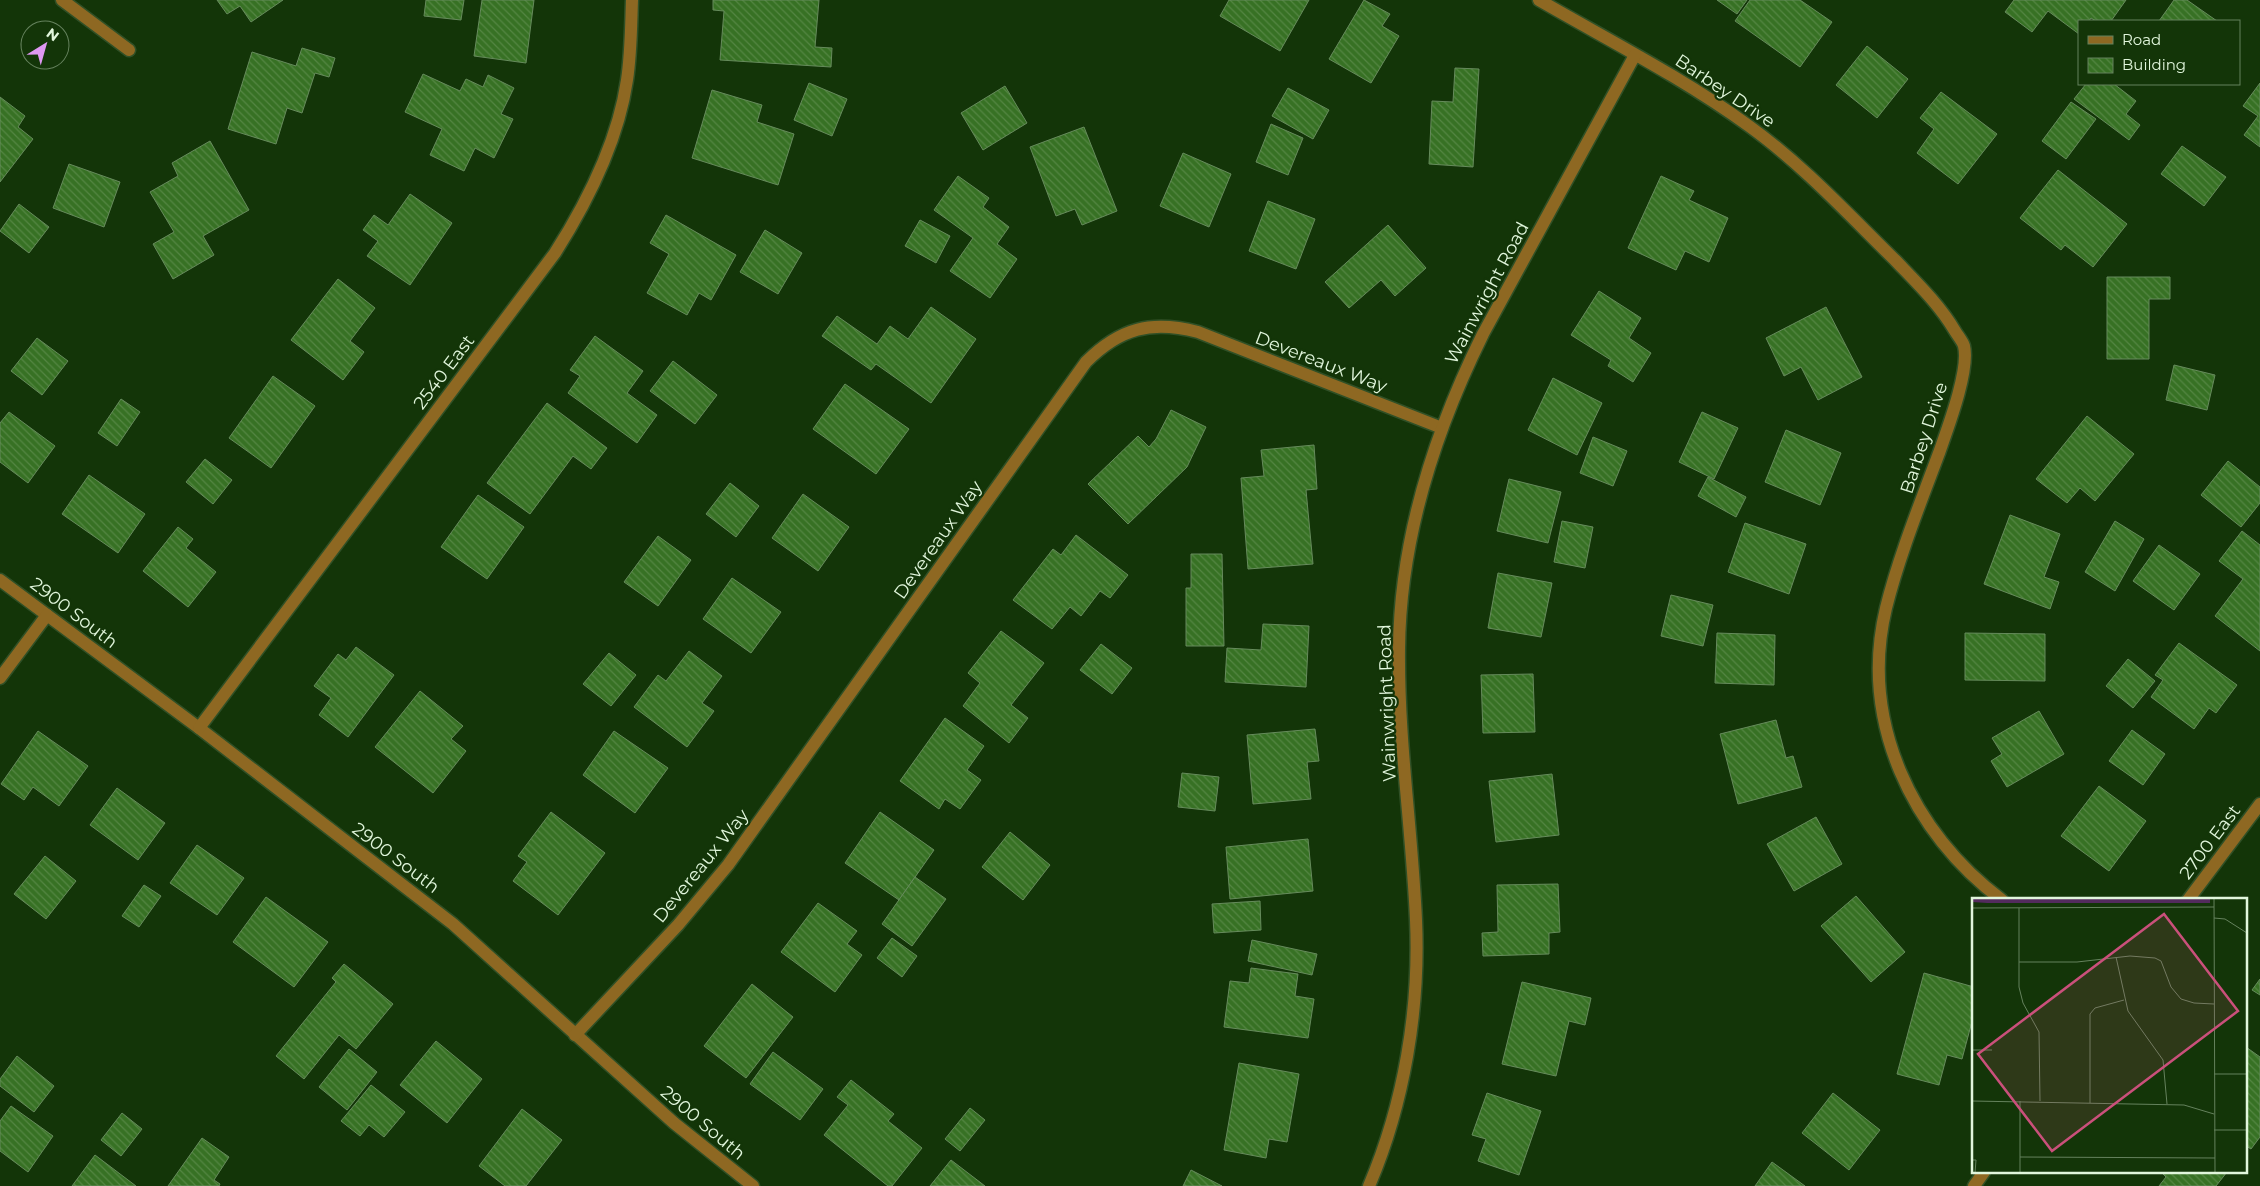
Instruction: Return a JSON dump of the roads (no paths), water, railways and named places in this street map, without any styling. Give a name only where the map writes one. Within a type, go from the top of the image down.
[{"type":"street","points":[[62,0],[129,50]]},
{"type":"street","name":"2540 East","points":[[199,728],[549,261],[576,220],[592,188],[619,117],[628,73],[632,0]]},
{"type":"street","name":"Barbey Drive","points":[[1539,0],[1714,102],[1784,153],[1816,182],[1928,294],[1948,319],[1964,347],[1962,377],[1955,407],[1895,575],[1885,611],[1880,648],[1880,684],[1884,721],[1894,757],[1906,788],[1922,816],[1963,867],[2000,898]]},
{"type":"street","name":"Wainwright Road","points":[[1369,1186],[1390,1126],[1402,1076],[1411,1025],[1415,973],[1416,922],[1400,699],[1399,648],[1403,593],[1411,541],[1424,486],[1442,428],[1461,379],[1483,334],[1635,55]]},
{"type":"street","name":"Devereaux Way","points":[[575,1035],[678,925],[728,865],[1086,362],[1114,338],[1132,330],[1154,326],[1176,327],[1198,332],[1442,428]]},
{"type":"street","name":"2900 South","points":[[0,580],[199,728],[453,924],[680,1129],[753,1186]]},
{"type":"street","points":[[0,678],[47,615]]},
{"type":"street","name":"2700 East","points":[[2190,898],[2260,804]]},
{"type":"street","points":[[1974,1186],[1983,1174]]}]
